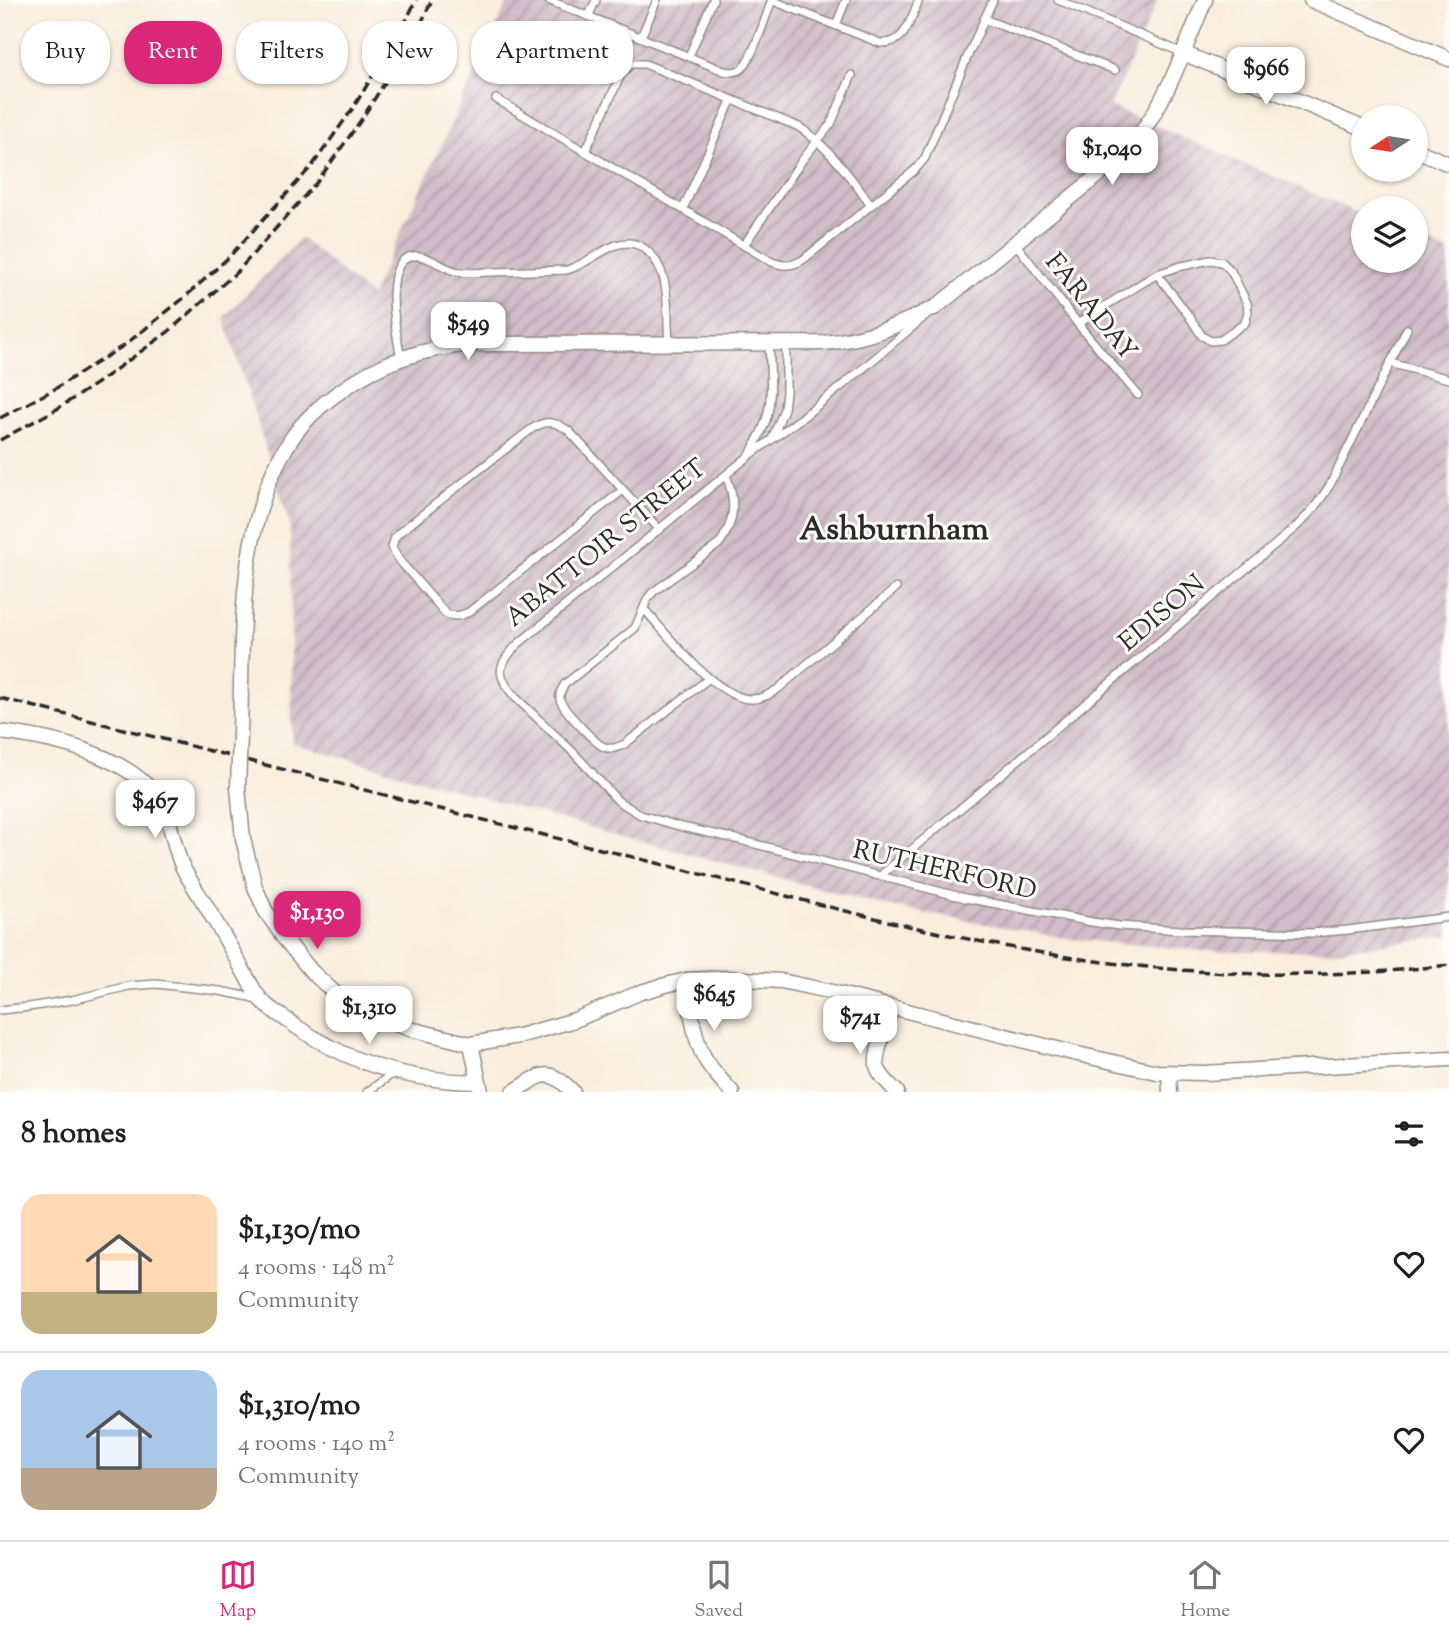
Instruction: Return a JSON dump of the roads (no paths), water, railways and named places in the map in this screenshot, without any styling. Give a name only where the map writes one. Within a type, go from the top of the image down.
[{"type":"street","name":"ABATTOIR STREET","points":[[471,1045],[410,1029],[364,1012],[337,995],[312,972],[284,938],[265,911],[255,887],[243,839],[238,788],[243,616],[257,519],[269,483],[294,436],[328,400],[353,382],[401,359],[443,347],[477,344],[824,343],[860,338],[897,326],[936,307],[1111,165],[1134,142],[1170,81],[1205,0]]},
{"type":"street","points":[[1311,0],[1449,59]]},
{"type":"street","points":[[1183,53],[1351,123]]},
{"type":"street","points":[[1428,155],[1449,164]]},
{"type":"street","points":[[0,732],[48,739],[97,755],[136,775],[164,808],[184,869],[261,1003],[325,1045],[355,1060],[425,1079],[480,1087],[471,1045],[519,1037],[575,1020],[641,992],[687,980],[724,978],[781,981],[1133,1068],[1169,1073],[1262,1071],[1449,1059]]},
{"type":"street","points":[[687,980],[694,1023],[703,1055],[732,1092]]},
{"type":"street","points":[[892,1007],[876,1064],[880,1073],[897,1092]]},
{"type":"street","points":[[1169,1073],[1170,1092]]},
{"type":"street","points":[[513,1092],[538,1077],[547,1075],[561,1079],[573,1092]]},
{"type":"lane","points":[[548,0],[724,71],[737,72],[750,57],[771,0],[880,43],[894,42],[905,33],[919,0]]},
{"type":"lane","points":[[589,15],[596,0]]},
{"type":"lane","points":[[640,37],[657,0]]},
{"type":"lane","points":[[689,56],[713,0]]},
{"type":"lane","points":[[836,25],[846,0]]},
{"type":"lane","points":[[496,99],[782,266],[797,263],[915,170],[925,158],[993,0]]},
{"type":"lane","points":[[1058,0],[1183,53]]},
{"type":"lane","points":[[984,19],[1115,70]]},
{"type":"lane","points":[[585,152],[621,75],[631,64],[645,64],[791,123],[809,134],[841,165],[872,205]]},
{"type":"lane","points":[[744,245],[836,114],[852,75]]},
{"type":"lane","points":[[683,209],[731,101]]},
{"type":"lane","points":[[401,359],[394,315],[394,281],[400,263],[407,258],[419,256],[460,272],[567,270],[578,267],[618,244],[627,243],[637,244],[652,254],[659,264],[663,275],[670,344]]},
{"type":"lane","name":"FARADAY","points":[[1015,243],[1138,395]]},
{"type":"lane","points":[[1078,324],[1157,275],[1210,260],[1222,262],[1231,271],[1247,303],[1245,323],[1221,340],[1211,341],[1202,336],[1157,275]]},
{"type":"lane","name":"ABATTOIR STREET","points":[[500,671],[502,663],[517,644],[749,456],[849,380],[936,307]]},
{"type":"lane","name":"EDISON","points":[[880,876],[1314,510],[1331,483],[1407,330]]},
{"type":"lane","name":"ABATTOIR STREET","points":[[749,456],[764,425],[769,407],[769,344]]},
{"type":"lane","points":[[772,440],[784,409],[786,344]]},
{"type":"lane","points":[[1390,363],[1447,381]]},
{"type":"lane","points":[[624,490],[462,616],[444,613],[392,547],[392,542],[400,533],[530,430],[552,422],[569,431],[624,490],[660,530]]},
{"type":"lane","points":[[708,679],[617,748],[602,746],[565,710],[559,697],[565,684],[635,628],[653,592],[719,544],[725,536],[733,512],[734,499],[726,475]]},
{"type":"lane","points":[[644,609],[708,679],[740,698],[753,699],[778,689],[896,588]]},
{"type":"lane","name":"RUTHERFORD","points":[[500,671],[514,696],[573,752],[618,801],[641,815],[682,827],[965,898],[1091,922],[1152,929],[1312,933],[1449,917]]},
{"type":"lane","points":[[0,1010],[72,1000],[129,986],[156,984],[220,991],[250,997],[261,1003]]},
{"type":"lane","points":[[367,1092],[396,1072]]},
{"type":"railway","points":[[0,418],[53,390],[126,344],[184,298],[229,257],[312,166],[353,108],[416,0]]},
{"type":"railway","points":[[0,440],[57,409],[97,383],[168,332],[238,271],[317,182],[361,120],[417,32],[432,0]]},
{"type":"railway","points":[[0,698],[860,914],[1041,953],[1157,968],[1274,974],[1391,971],[1449,965]]},
{"type":"district","name":"Ashburnham","points":[[894,527]]}]
